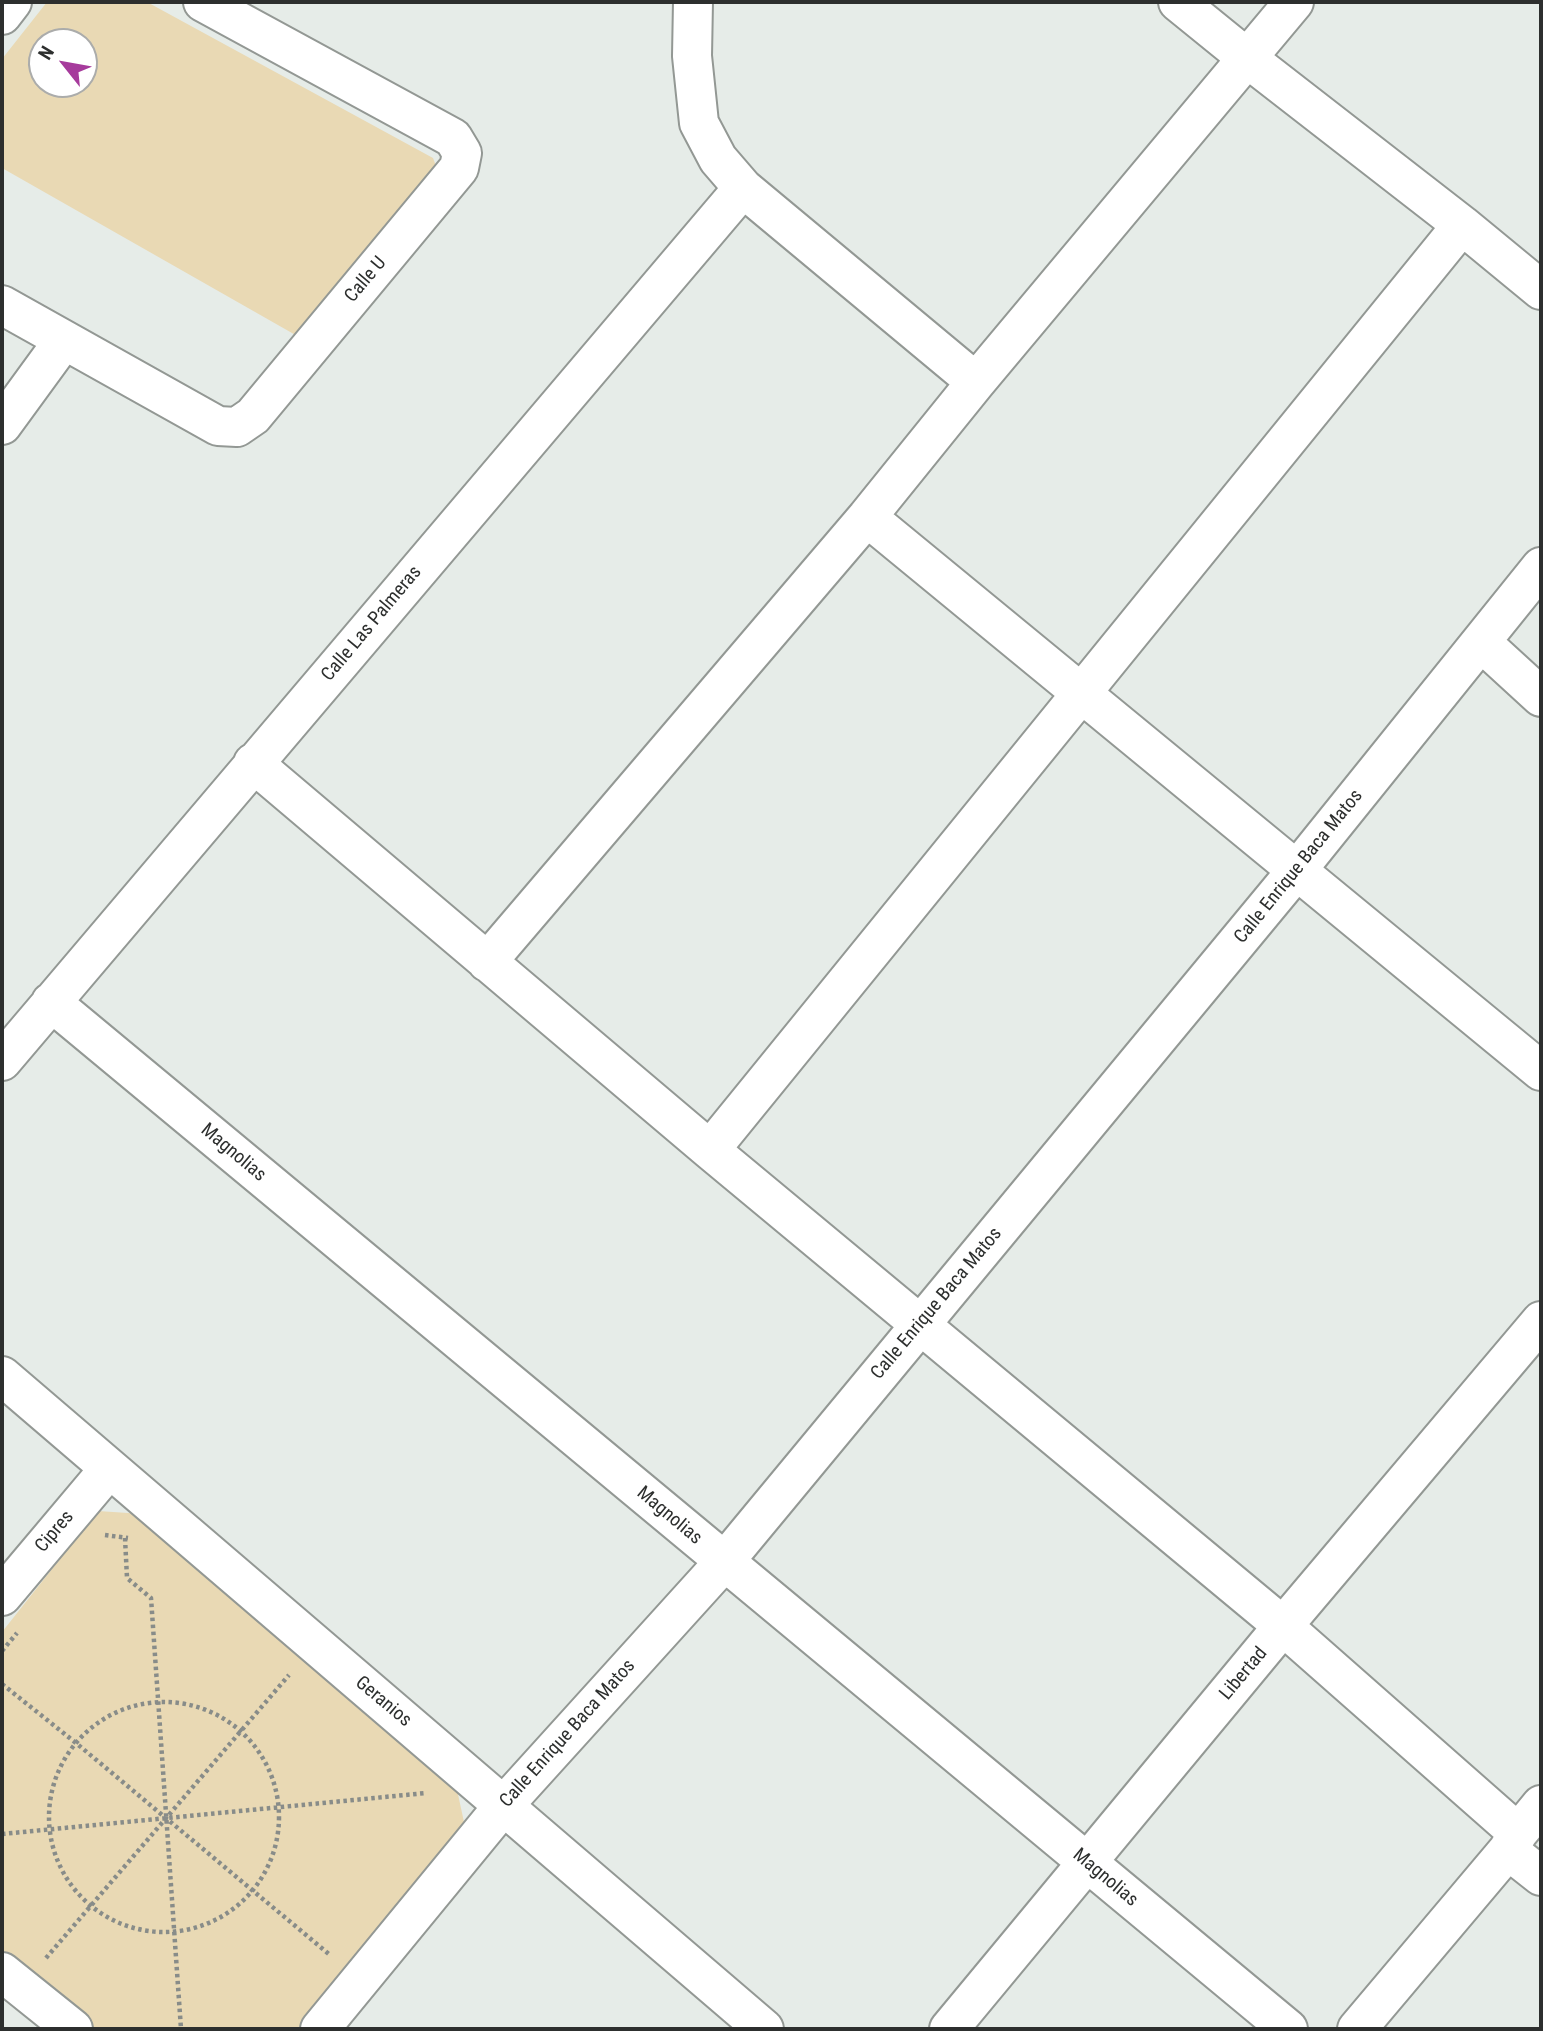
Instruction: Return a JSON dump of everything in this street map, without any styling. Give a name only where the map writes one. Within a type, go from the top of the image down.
[{"type":"street","points":[[2,15],[12,2]]},
{"type":"street","name":"Calle U","points":[[2,305],[218,426],[237,426],[253,416],[459,168],[462,153],[453,138],[202,2]]},
{"type":"street","points":[[693,2],[692,57],[699,123],[718,159],[743,188],[976,382]]},
{"type":"street","points":[[1178,2],[1541,290]]},
{"type":"street","points":[[487,962],[867,517],[976,382],[1294,2]]},
{"type":"street","name":"Calle Las Palmeras","points":[[2,1061],[743,188]]},
{"type":"street","points":[[710,1150],[1462,225]]},
{"type":"street","points":[[2,425],[64,340]]},
{"type":"street","points":[[867,517],[1297,870],[1536,1054]]},
{"type":"street","name":"Calle Enrique Baca Matos","points":[[320,2029],[504,1805],[724,1562],[1297,870],[1541,567]]},
{"type":"street","points":[[1481,642],[1541,697]]},
{"type":"street","points":[[253,763],[710,1150],[1523,1829],[1541,1876]]},
{"type":"street","name":"Magnolias","points":[[51,1002],[1288,2029]]},
{"type":"street","name":"Libertad","points":[[949,2029],[1283,1626],[1541,1321]]},
{"type":"street","name":"Geranios","points":[[2,1376],[764,2029]]},
{"type":"street","name":"Cipres","points":[[2,1595],[109,1469]]},
{"type":"street","points":[[1357,2029],[1523,1829]]},
{"type":"street","points":[[2,1972],[73,2029]]},
{"type":"path","points":[[97,1534],[136,1538]]},
{"type":"path","points":[[125,1538],[127,1578],[151,1598],[181,2029]]},
{"type":"path","points":[[2,1651],[19,1630]]},
{"type":"path","points":[[44,1961],[296,1666]]},
{"type":"path","points":[[2,1684],[336,1960]]},
{"type":"path","points":[[158,1703],[195,1706],[220,1716],[240,1731],[258,1751],[271,1774],[279,1807],[279,1827],[273,1853],[262,1877],[245,1899],[225,1915],[200,1927],[174,1932],[150,1932],[125,1926],[83,1900],[68,1881],[57,1859],[50,1830],[49,1811],[54,1787],[63,1764],[76,1743],[96,1725],[118,1712],[158,1703]]},
{"type":"path","points":[[2,1834],[434,1792],[424,1783]]},
{"type":"shaded area","points":[[47,2],[147,2],[433,158],[439,174],[299,337],[2,168],[2,59]]},
{"type":"shaded area","points":[[98,1511],[143,1514],[456,1785],[467,1836],[304,2029],[93,2029],[2,1957],[2,1632]]}]
